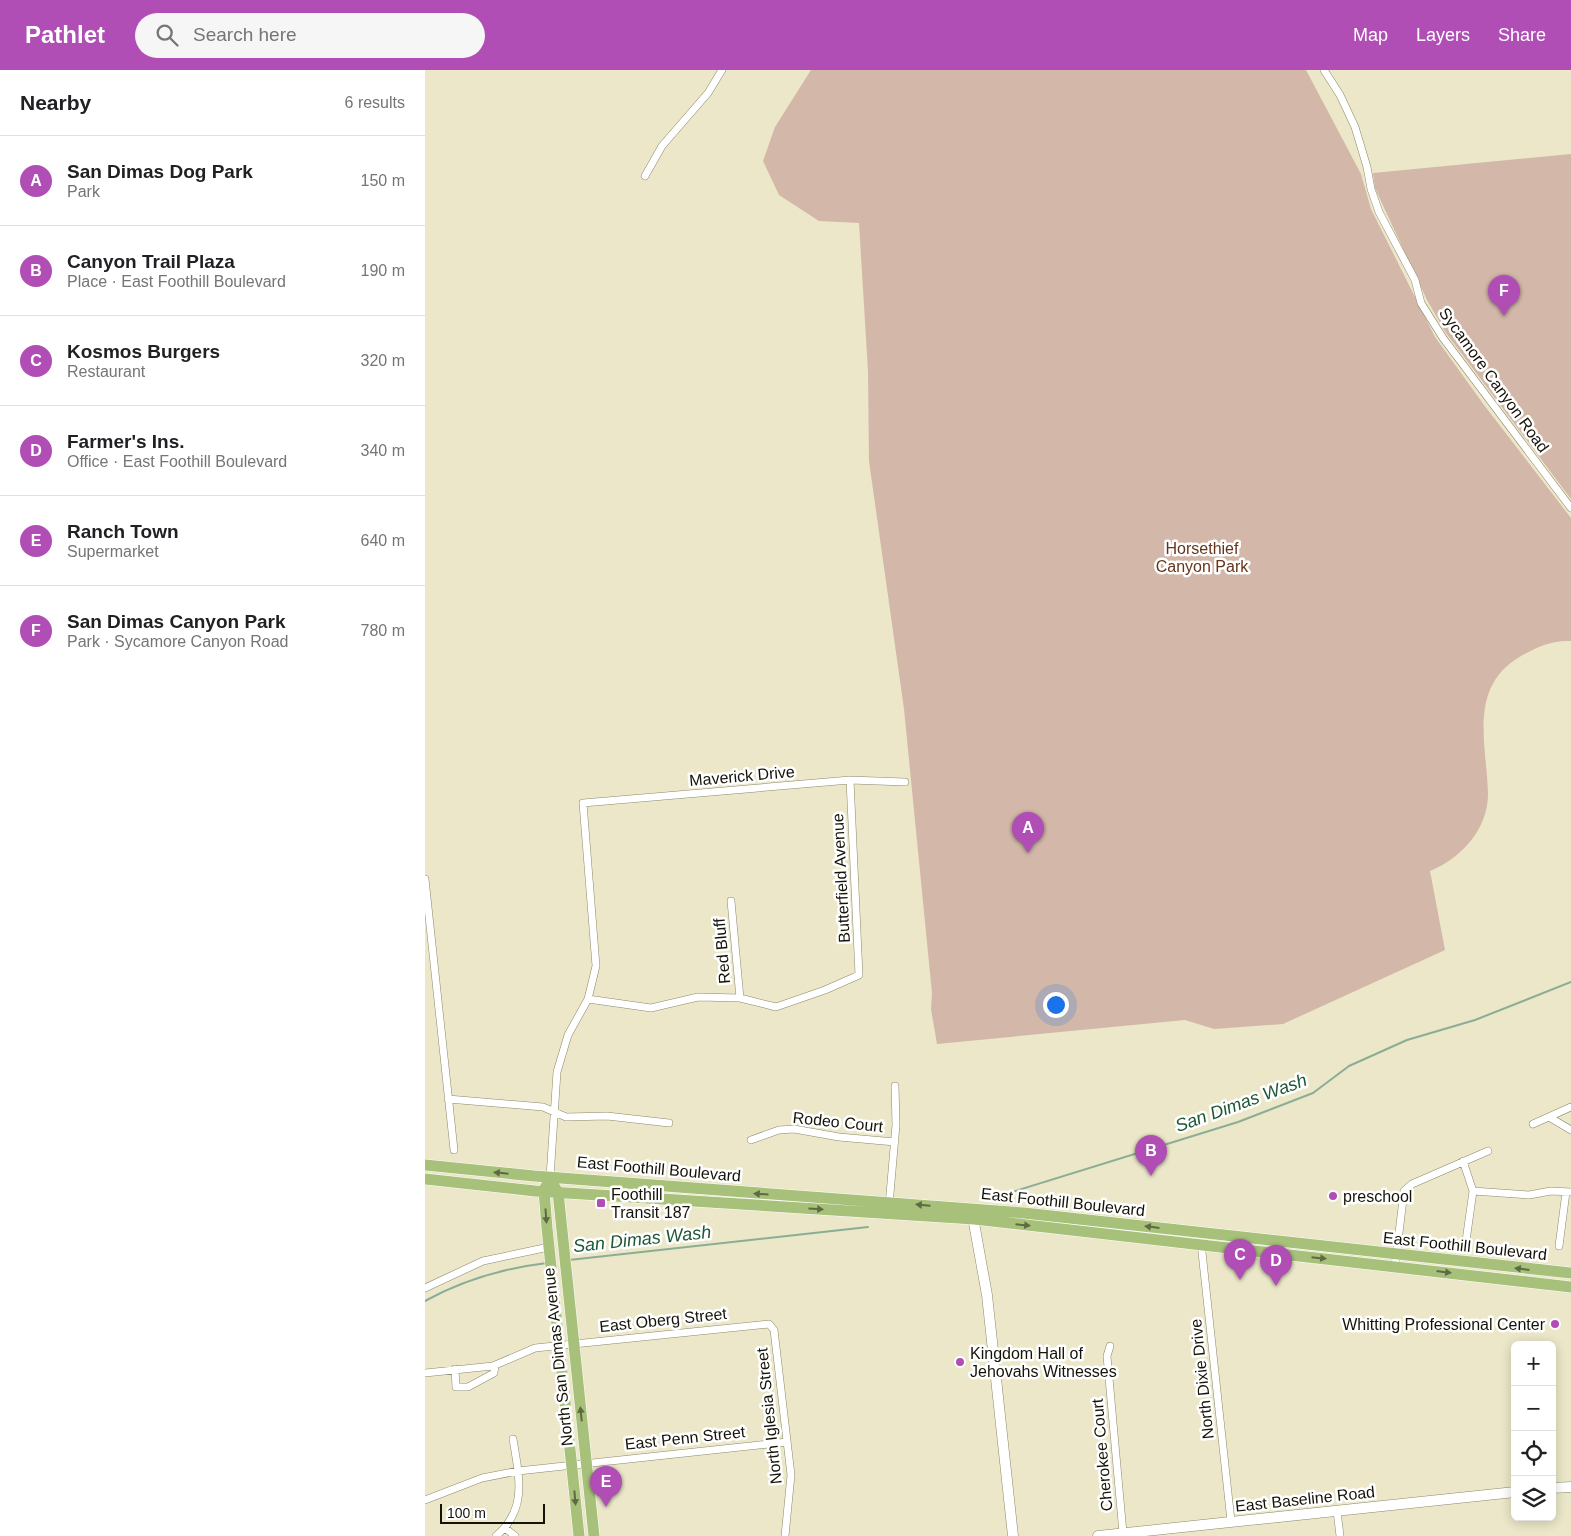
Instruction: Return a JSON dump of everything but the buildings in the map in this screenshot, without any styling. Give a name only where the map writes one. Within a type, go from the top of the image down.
[{"type":"main road","name":"East Foothill Boulevard","points":[[425,1166],[889,1208],[1084,1219],[1201,1239],[1395,1260],[1571,1273]]},
{"type":"main road","name":"North San Dimas Avenue","points":[[549,1177],[544,1191],[579,1536]]},
{"type":"main road","name":"North San Dimas Avenue","points":[[549,1177],[557,1192],[594,1536]]},
{"type":"main road","name":"East Foothill Boulevard","points":[[425,1179],[557,1192],[889,1208]]},
{"type":"main road","points":[[973,1214],[987,1295],[1013,1536]]},
{"type":"main road","name":"East Foothill Boulevard","points":[[1395,1260],[1571,1286]]},
{"type":"main road","points":[[1556,1488],[1571,1486]]},
{"type":"main road","name":"East Baseline Road","points":[[1098,1536],[1511,1492]]},
{"type":"street","points":[[645,176],[662,146],[708,93],[723,70]]},
{"type":"street","name":"Sycamore Canyon Road","points":[[1323,70],[1340,95],[1355,127],[1379,212],[1415,280],[1421,303],[1443,338],[1571,508]]},
{"type":"street","name":"Maverick Drive","points":[[583,803],[850,780],[905,782]]},
{"type":"street","name":"Butterfield Avenue","points":[[740,998],[776,1007],[825,990],[859,975],[850,780]]},
{"type":"street","name":"North San Dimas Avenue","points":[[549,1177],[557,1072],[565,1044],[588,998],[596,966],[583,803]]},
{"type":"street","points":[[425,879],[454,1150]]},
{"type":"street","name":"Red Bluff","points":[[731,901],[740,998]]},
{"type":"street","points":[[588,998],[651,1008],[698,997],[740,998]]},
{"type":"street","points":[[889,1208],[895,1142],[895,1086]]},
{"type":"street","points":[[448,1099],[543,1107],[566,1117],[607,1116],[669,1123]]},
{"type":"street","points":[[1533,1124],[1571,1107]]},
{"type":"street","points":[[1549,1117],[1571,1130]]},
{"type":"street","name":"Rodeo Court","points":[[751,1140],[779,1130],[794,1129],[839,1137],[895,1142]]},
{"type":"street","points":[[1395,1260],[1404,1191],[1412,1184],[1488,1151]]},
{"type":"street","points":[[1463,1161],[1473,1190],[1467,1241]]},
{"type":"street","points":[[1473,1190],[1529,1195],[1551,1191],[1568,1192],[1559,1246]]},
{"type":"street","name":"North Dixie Drive","points":[[1201,1239],[1231,1521]]},
{"type":"street","points":[[425,1288],[483,1261],[551,1257]]},
{"type":"street","name":"East Oberg Street","points":[[495,1365],[535,1348],[769,1324]]},
{"type":"street","name":"North Iglesia Street","points":[[769,1324],[774,1330],[791,1475],[785,1536]]},
{"type":"street","name":"Cherokee Court","points":[[1110,1346],[1107,1356],[1123,1533]]},
{"type":"street","points":[[425,1373],[455,1369],[495,1365],[494,1373],[468,1388],[456,1387],[455,1369]]},
{"type":"street","points":[[496,1536],[505,1528],[517,1510],[519,1495],[518,1472],[513,1439]]},
{"type":"street","name":"East Penn Street","points":[[425,1500],[482,1478],[518,1472],[586,1462],[787,1442]]},
{"type":"street","points":[[1337,1510],[1340,1536]]},
{"type":"street","points":[[505,1528],[515,1536]]},
{"type":"green space","name":"Horsethief Canyon Park","points":[[811,70],[1306,70],[1361,174],[1371,209],[1435,337],[1484,405],[1571,518],[1571,641],[1551,643],[1521,656],[1504,669],[1493,684],[1487,700],[1484,718],[1488,794],[1483,820],[1478,831],[1462,851],[1441,866],[1430,871],[1445,950],[1283,1024],[1214,1029],[1185,1020],[937,1044],[931,1009],[932,993],[904,709],[869,461],[868,371],[859,223],[819,221],[779,195],[763,161],[775,127]]},
{"type":"green space","points":[[1571,154],[1571,499],[1446,333],[1427,300],[1375,188],[1373,173]]},
{"type":"waterway","name":"San Dimas Wash","points":[[996,1197],[1238,1122],[1313,1093],[1349,1066],[1407,1040],[1475,1020],[1571,982]]},
{"type":"waterway","name":"San Dimas Wash","points":[[569,1260],[868,1227]]},
{"type":"waterway","name":"San Dimas Wash","points":[[425,1301],[454,1287],[484,1276],[547,1263]]},
{"type":"place","name":"San Dimas Canyon Park","points":[[1504,316]]},
{"type":"place","name":"San Dimas Dog Park","points":[[1028,853]]},
{"type":"place","name":"Canyon Trail Plaza","points":[[1151,1176]]},
{"type":"place","name":"preschool","points":[[1333,1196]]},
{"type":"place","name":"Foothill Transit 187","points":[[601,1203]]},
{"type":"place","name":"Kosmos Burgers","points":[[1240,1280]]},
{"type":"place","name":"Farmer's Ins.","points":[[1276,1286]]},
{"type":"place","name":"Whitting Professional Center","points":[[1555,1324]]},
{"type":"place","name":"Kingdom Hall of Jehovahs Witnesses","points":[[960,1362]]},
{"type":"place","name":"Ranch Town","points":[[606,1507]]}]
